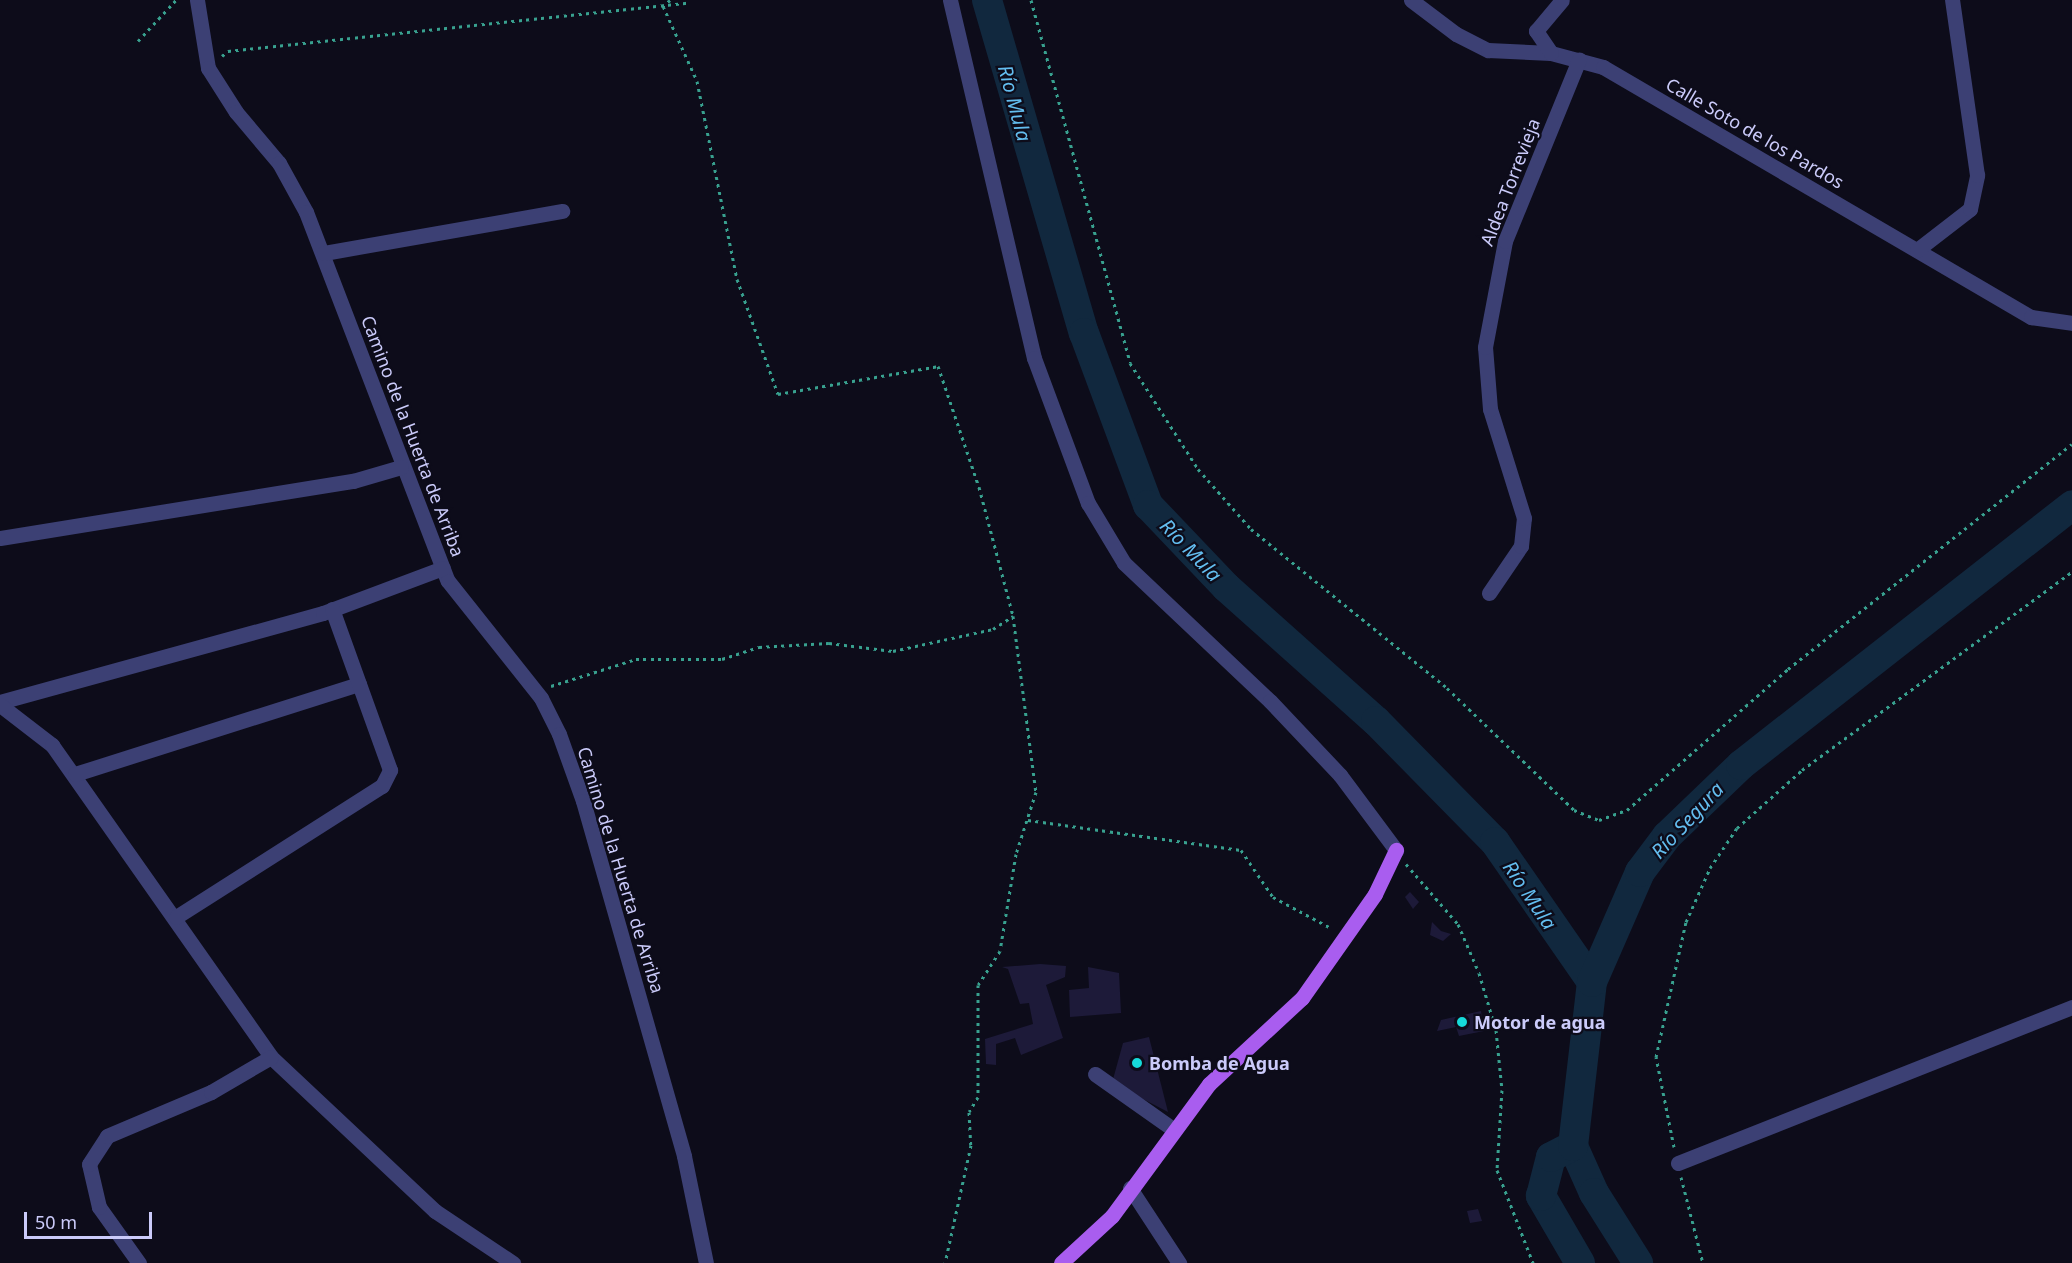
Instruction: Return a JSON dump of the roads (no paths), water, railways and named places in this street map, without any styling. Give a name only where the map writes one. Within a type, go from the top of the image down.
[{"type":"main road","points":[[1061,1263],[1084,1247],[1209,1084],[1302,998],[1346,937],[1396,850]]},
{"type":"street","name":"Camino de la Huerta de Arriba","points":[[197,0],[208,68],[236,112],[279,163],[324,253],[401,467],[443,568],[536,692],[583,801],[684,1156],[706,1263]]},
{"type":"street","points":[[950,0],[1034,358],[1088,503],[1124,563],[1270,701],[1340,776],[1396,850]]},
{"type":"street","name":"Calle Soto de los Pardos","points":[[1411,0],[1488,50],[1551,53],[1603,67],[2031,317],[2072,323]]},
{"type":"street","points":[[1551,53],[1536,31],[1562,0]]},
{"type":"street","points":[[1917,250],[1970,209],[1977,175],[1952,0]]},
{"type":"street","name":"Aldea Torrevieja","points":[[1489,593],[1521,546],[1524,518],[1490,409],[1485,347],[1505,240],[1579,60]]},
{"type":"street","points":[[324,253],[562,211]]},
{"type":"street","points":[[0,538],[353,481],[401,467]]},
{"type":"street","points":[[0,703],[332,609],[443,568]]},
{"type":"street","points":[[176,916],[382,786],[390,770],[332,609]]},
{"type":"street","points":[[75,774],[359,684]]},
{"type":"street","points":[[0,703],[52,745],[75,774],[176,916],[271,1057],[435,1211],[513,1263]]},
{"type":"street","points":[[1678,1163],[2072,1007]]},
{"type":"street","points":[[139,1263],[99,1207],[89,1164],[107,1136],[211,1092],[271,1057]]},
{"type":"street","points":[[1095,1074],[1173,1129]]},
{"type":"street","points":[[1130,1188],[1179,1263]]},
{"type":"waterway","name":"Río Mula","points":[[987,0],[1084,333],[1148,505],[1226,587],[1376,721],[1495,842],[1592,982]]},
{"type":"waterway","name":"Río Segura","points":[[1580,1263],[1541,1196],[1551,1157],[1573,1146],[1592,982],[1640,872],[1667,836],[1741,765],[2072,505]]},
{"type":"waterway","points":[[1573,1146],[1594,1193],[1638,1263]]},
{"type":"place","name":"Motor de agua","points":[[1462,1022]]},
{"type":"place","name":"Bomba de Agua","points":[[1137,1063]]}]
